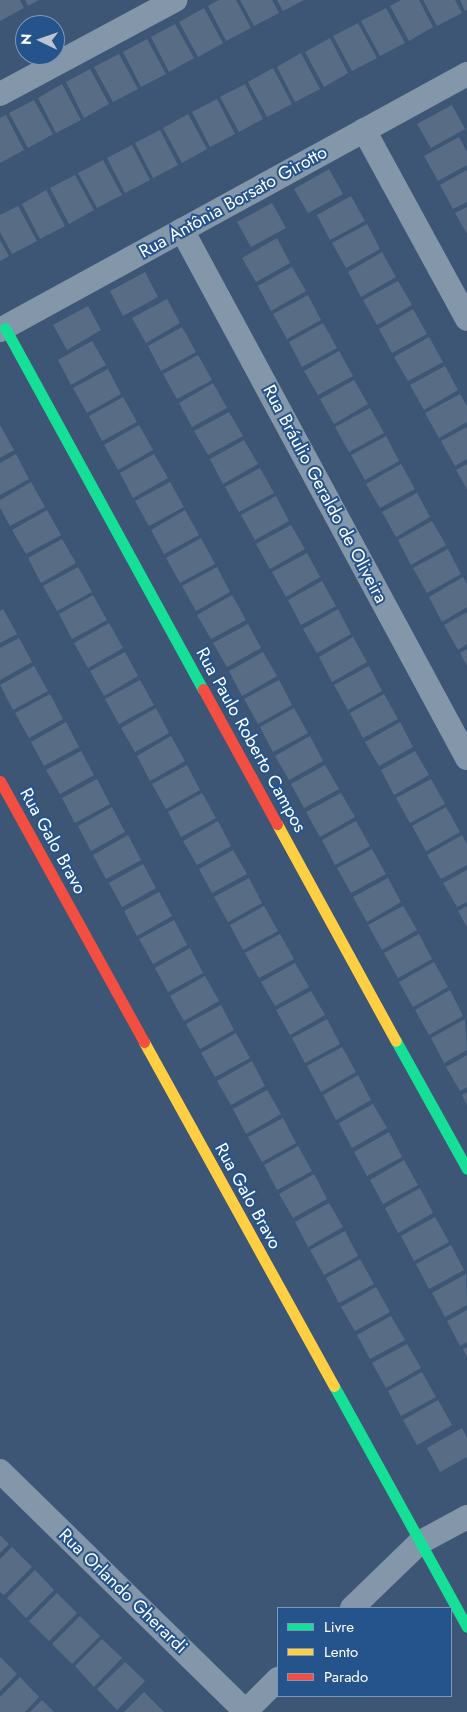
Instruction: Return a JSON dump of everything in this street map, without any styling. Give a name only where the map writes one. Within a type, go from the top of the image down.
[{"type":"street","points":[[0,94],[175,0]]},
{"type":"street","name":"Rua Antônia Borsato Girotto","points":[[2,329],[467,74]]},
{"type":"street","points":[[364,130],[467,319]]},
{"type":"street","name":"Rua Bráulio Geraldo de Oliveira","points":[[182,230],[467,758]]},
{"type":"street","name":"Rua Paulo Roberto Campos","points":[[2,329],[467,1169]]},
{"type":"street","name":"Rua Galo Bravo","points":[[0,781],[467,1627]]},
{"type":"street","name":"Rua Orlando Gherardi","points":[[0,1471],[245,1712]]},
{"type":"street","points":[[353,1607],[419,1543],[467,1517]]},
{"type":"street","points":[[245,1712],[277,1680]]},
{"type":"building","points":[[0,0],[20,0],[24,8],[0,21]]},
{"type":"building","points":[[25,0],[39,0],[28,6]]},
{"type":"building","points":[[219,0],[236,0],[251,28],[226,41],[208,6]]},
{"type":"building","points":[[240,0],[272,0],[279,13],[254,26]]},
{"type":"building","points":[[277,0],[304,0],[283,11]]},
{"type":"building","points":[[401,0],[419,0],[433,27],[409,41],[390,6]]},
{"type":"building","points":[[423,0],[455,0],[462,13],[437,26]]},
{"type":"building","points":[[460,0],[467,0],[467,10],[465,11]]},
{"type":"building","points":[[204,8],[223,43],[198,57],[179,22]]},
{"type":"building","points":[[386,8],[405,43],[380,56],[361,21]]},
{"type":"building","points":[[358,23],[377,58],[352,71],[333,36]]},
{"type":"building","points":[[175,24],[194,58],[169,72],[151,37]]},
{"type":"building","points":[[330,38],[348,73],[324,87],[305,52]]},
{"type":"building","points":[[147,39],[166,74],[141,87],[123,52]]},
{"type":"building","points":[[301,53],[320,89],[295,102],[277,67]]},
{"type":"building","points":[[119,54],[138,89],[113,102],[94,67]]},
{"type":"building","points":[[273,68],[292,104],[267,117],[248,82]]},
{"type":"building","points":[[90,69],[109,104],[84,118],[66,82]]},
{"type":"building","points":[[62,84],[81,120],[56,133],[38,98]]},
{"type":"building","points":[[245,84],[263,119],[239,132],[220,97]]},
{"type":"building","points":[[217,99],[235,134],[210,147],[192,112]]},
{"type":"building","points":[[34,100],[53,134],[28,148],[9,113]]},
{"type":"building","points":[[452,105],[465,129],[431,148],[417,124]]},
{"type":"building","points":[[188,114],[207,149],[182,163],[163,128]]},
{"type":"building","points":[[6,115],[24,150],[0,163],[0,118]]},
{"type":"building","points":[[160,130],[178,165],[153,178],[135,143]]},
{"type":"building","points":[[459,137],[467,152],[467,165],[438,181],[424,156]]},
{"type":"building","points":[[132,145],[150,180],[125,193],[107,158]]},
{"type":"building","points":[[103,160],[122,195],[97,208],[78,173]]},
{"type":"building","points":[[329,169],[343,194],[308,213],[294,189]]},
{"type":"building","points":[[467,170],[467,202],[453,209],[440,185]]},
{"type":"building","points":[[75,175],[94,210],[69,224],[50,188]]},
{"type":"building","points":[[46,190],[65,226],[40,239],[22,204]]},
{"type":"building","points":[[351,196],[365,221],[330,240],[317,215]]},
{"type":"building","points":[[272,203],[286,228],[251,247],[237,222]]},
{"type":"building","points":[[18,206],[37,241],[12,254],[0,232],[0,215]]},
{"type":"building","points":[[467,207],[467,234],[455,213]]},
{"type":"building","points":[[367,224],[380,249],[346,268],[332,243]]},
{"type":"building","points":[[277,238],[290,263],[256,282],[242,258]]},
{"type":"building","points":[[0,240],[9,256],[0,261]]},
{"type":"building","points":[[382,252],[396,277],[361,297],[348,272]]},
{"type":"building","points":[[292,267],[306,291],[271,311],[258,286]]},
{"type":"building","points":[[145,272],[158,297],[123,316],[110,291]]},
{"type":"building","points":[[398,281],[412,305],[377,325],[363,300]]},
{"type":"building","points":[[308,295],[321,320],[287,339],[273,314]]},
{"type":"building","points":[[167,299],[180,323],[146,343],[132,318]]},
{"type":"building","points":[[88,306],[101,330],[67,350],[53,325]]},
{"type":"building","points":[[413,309],[427,334],[392,353],[379,329]]},
{"type":"building","points":[[323,323],[337,348],[302,367],[289,342]]},
{"type":"building","points":[[182,327],[196,352],[161,371],[148,346]]},
{"type":"building","points":[[429,337],[443,362],[408,381],[394,357]]},
{"type":"building","points":[[92,341],[106,365],[71,385],[58,360]]},
{"type":"building","points":[[339,351],[353,376],[318,395],[304,371]]},
{"type":"building","points":[[198,355],[212,380],[177,399],[163,374]]},
{"type":"building","points":[[445,366],[458,390],[424,410],[410,385]]},
{"type":"building","points":[[108,369],[121,394],[87,413],[73,388]]},
{"type":"building","points":[[354,380],[368,404],[334,424],[320,399]]},
{"type":"building","points":[[213,383],[227,408],[192,427],[179,403]]},
{"type":"building","points":[[460,394],[467,406],[467,422],[439,438],[425,413]]},
{"type":"building","points":[[123,397],[137,422],[102,441],[89,416]]},
{"type":"building","points":[[370,408],[384,433],[349,452],[335,427]]},
{"type":"building","points":[[229,412],[243,436],[208,455],[194,431]]},
{"type":"building","points":[[0,425],[14,450],[0,458]]},
{"type":"building","points":[[139,425],[153,450],[118,470],[104,445]]},
{"type":"building","points":[[467,427],[467,459],[455,466],[441,441]]},
{"type":"building","points":[[386,436],[399,461],[365,480],[351,455]]},
{"type":"building","points":[[244,440],[258,464],[223,484],[210,459]]},
{"type":"building","points":[[16,454],[29,479],[0,495],[0,463]]},
{"type":"building","points":[[154,454],[168,478],[133,498],[120,473]]},
{"type":"building","points":[[401,464],[415,489],[380,508],[366,484]]},
{"type":"building","points":[[467,464],[467,489],[456,470]]},
{"type":"building","points":[[260,468],[274,493],[239,512],[225,487]]},
{"type":"building","points":[[31,482],[45,507],[10,526],[0,508],[0,500]]},
{"type":"building","points":[[170,482],[184,507],[149,526],[135,501]]},
{"type":"building","points":[[417,493],[430,517],[396,537],[382,512]]},
{"type":"building","points":[[276,496],[289,521],[255,540],[241,515]]},
{"type":"building","points":[[47,510],[61,535],[26,554],[12,530]]},
{"type":"building","points":[[185,510],[199,535],[164,554],[151,530]]},
{"type":"building","points":[[432,521],[446,545],[411,565],[398,540]]},
{"type":"building","points":[[291,525],[305,549],[270,569],[256,544]]},
{"type":"building","points":[[201,538],[215,564],[180,583],[166,558]]},
{"type":"building","points":[[62,539],[76,563],[41,583],[28,558]]},
{"type":"building","points":[[448,549],[461,574],[427,593],[413,568]]},
{"type":"building","points":[[307,553],[320,577],[286,597],[272,572]]},
{"type":"building","points":[[78,567],[92,592],[57,611],[43,586]]},
{"type":"building","points":[[217,567],[230,592],[196,611],[182,586]]},
{"type":"building","points":[[463,577],[467,584],[467,607],[442,622],[429,597]]},
{"type":"building","points":[[322,581],[336,606],[301,625],[288,600]]},
{"type":"building","points":[[93,595],[107,620],[72,639],[59,614]]},
{"type":"building","points":[[232,595],[246,620],[211,639],[197,615]]},
{"type":"building","points":[[3,609],[17,634],[0,643],[0,611]]},
{"type":"building","points":[[338,609],[351,634],[317,653],[303,629]]},
{"type":"building","points":[[467,612],[467,644],[458,650],[444,625]]},
{"type":"building","points":[[109,623],[123,648],[88,668],[74,643]]},
{"type":"building","points":[[248,624],[261,648],[227,667],[213,643]]},
{"type":"building","points":[[353,637],[367,662],[332,682],[319,657]]},
{"type":"building","points":[[19,638],[32,662],[0,680],[0,648]]},
{"type":"building","points":[[467,649],[467,666],[460,653]]},
{"type":"building","points":[[125,652],[138,676],[104,696],[90,671]]},
{"type":"building","points":[[263,652],[277,676],[242,696],[229,671]]},
{"type":"building","points":[[34,666],[48,691],[13,710],[0,685]]},
{"type":"building","points":[[369,666],[382,691],[348,710],[334,685]]},
{"type":"building","points":[[140,680],[154,705],[119,724],[105,699]]},
{"type":"building","points":[[279,680],[292,705],[258,724],[244,699]]},
{"type":"building","points":[[50,694],[63,719],[29,738],[15,713]]},
{"type":"building","points":[[384,694],[398,719],[363,738],[350,713]]},
{"type":"building","points":[[156,708],[169,733],[135,752],[121,728]]},
{"type":"building","points":[[294,708],[308,733],[273,752],[260,727]]},
{"type":"building","points":[[66,722],[79,747],[44,766],[31,742]]},
{"type":"building","points":[[400,722],[413,747],[379,766],[365,742]]},
{"type":"building","points":[[171,736],[185,761],[150,781],[137,756]]},
{"type":"building","points":[[310,736],[323,761],[289,780],[275,756]]},
{"type":"building","points":[[81,751],[94,775],[60,794],[46,770]]},
{"type":"building","points":[[415,751],[429,775],[394,795],[381,770]]},
{"type":"building","points":[[187,765],[200,790],[166,809],[152,784]]},
{"type":"building","points":[[325,765],[339,789],[304,808],[291,784]]},
{"type":"building","points":[[97,779],[110,804],[75,823],[62,798]]},
{"type":"building","points":[[431,779],[445,804],[410,823],[396,798]]},
{"type":"building","points":[[202,793],[216,818],[181,837],[168,812]]},
{"type":"building","points":[[341,793],[355,817],[320,837],[306,812]]},
{"type":"building","points":[[112,807],[125,832],[91,851],[78,826]]},
{"type":"building","points":[[446,807],[460,832],[426,851],[412,826]]},
{"type":"building","points":[[218,821],[231,846],[197,865],[183,841]]},
{"type":"building","points":[[356,821],[370,846],[335,865],[322,840]]},
{"type":"building","points":[[128,835],[141,860],[106,879],[93,855]]},
{"type":"building","points":[[462,835],[467,844],[467,865],[441,879],[427,855]]},
{"type":"building","points":[[372,849],[386,874],[351,893],[337,868]]},
{"type":"building","points":[[233,850],[247,874],[212,893],[199,869]]},
{"type":"building","points":[[143,864],[156,888],[122,907],[109,883]]},
{"type":"building","points":[[467,870],[467,902],[457,907],[443,883]]},
{"type":"building","points":[[249,878],[262,903],[228,922],[214,897]]},
{"type":"building","points":[[388,878],[401,902],[367,922],[353,897]]},
{"type":"building","points":[[159,892],[172,916],[137,936],[124,911]]},
{"type":"building","points":[[264,906],[278,931],[243,950],[230,925]]},
{"type":"building","points":[[403,906],[417,930],[382,950],[368,925]]},
{"type":"building","points":[[467,906],[467,927],[458,911]]},
{"type":"building","points":[[174,920],[187,945],[153,964],[139,939]]},
{"type":"building","points":[[280,934],[294,959],[259,978],[245,953]]},
{"type":"building","points":[[419,934],[432,959],[398,978],[384,953]]},
{"type":"building","points":[[190,948],[203,973],[168,992],[155,968]]},
{"type":"building","points":[[434,962],[448,987],[413,1007],[399,982]]},
{"type":"building","points":[[295,963],[309,987],[275,1006],[261,982]]},
{"type":"building","points":[[205,976],[219,1001],[184,1021],[170,996]]},
{"type":"building","points":[[450,990],[463,1016],[429,1035],[415,1010]]},
{"type":"building","points":[[311,991],[325,1015],[290,1035],[276,1010]]},
{"type":"building","points":[[221,1005],[234,1030],[200,1049],[186,1024]]},
{"type":"building","points":[[327,1019],[340,1044],[305,1063],[292,1038]]},
{"type":"building","points":[[465,1019],[467,1050],[444,1063],[431,1038]]},
{"type":"building","points":[[236,1033],[250,1058],[215,1077],[201,1053]]},
{"type":"building","points":[[342,1047],[356,1072],[321,1092],[307,1066]]},
{"type":"building","points":[[467,1055],[467,1087],[460,1091],[446,1067]]},
{"type":"building","points":[[252,1061],[265,1086],[231,1105],[217,1081]]},
{"type":"building","points":[[358,1075],[371,1100],[336,1120],[323,1095]]},
{"type":"building","points":[[267,1090],[281,1114],[246,1134],[233,1109]]},
{"type":"building","points":[[467,1092],[467,1105],[462,1095]]},
{"type":"building","points":[[373,1104],[387,1128],[352,1148],[339,1123]]},
{"type":"building","points":[[283,1118],[296,1143],[262,1162],[248,1137]]},
{"type":"building","points":[[389,1132],[402,1157],[367,1176],[354,1152]]},
{"type":"building","points":[[298,1146],[312,1171],[277,1190],[264,1165]]},
{"type":"building","points":[[404,1160],[418,1185],[383,1204],[370,1180]]},
{"type":"building","points":[[314,1174],[327,1199],[293,1218],[279,1194]]},
{"type":"building","points":[[420,1188],[433,1213],[398,1233],[385,1208]]},
{"type":"building","points":[[329,1203],[343,1227],[308,1247],[295,1222]]},
{"type":"building","points":[[435,1217],[449,1242],[414,1261],[401,1236]]},
{"type":"building","points":[[345,1231],[358,1256],[324,1275],[310,1250]]},
{"type":"building","points":[[451,1245],[464,1270],[429,1289],[416,1264]]},
{"type":"building","points":[[360,1259],[374,1284],[339,1303],[326,1278]]},
{"type":"building","points":[[466,1274],[467,1305],[445,1317],[432,1293]]},
{"type":"building","points":[[376,1287],[390,1312],[355,1331],[341,1307]]},
{"type":"building","points":[[467,1310],[467,1342],[460,1346],[447,1321]]},
{"type":"building","points":[[391,1316],[405,1340],[370,1359],[357,1335]]},
{"type":"building","points":[[407,1344],[421,1368],[386,1388],[372,1363]]},
{"type":"building","points":[[467,1347],[467,1357],[463,1349]]},
{"type":"building","points":[[422,1372],[436,1397],[401,1416],[388,1391]]},
{"type":"building","points":[[438,1400],[452,1425],[417,1445],[403,1420]]},
{"type":"building","points":[[462,1428],[467,1438],[467,1457],[440,1472],[427,1448]]},
{"type":"building","points":[[0,1535],[9,1544],[0,1553]]},
{"type":"building","points":[[12,1547],[32,1567],[4,1595],[0,1592],[0,1559]]},
{"type":"building","points":[[35,1570],[54,1590],[26,1618],[7,1598]]},
{"type":"building","points":[[57,1593],[77,1613],[49,1641],[29,1621]]},
{"type":"building","points":[[80,1616],[100,1636],[72,1664],[52,1644]]},
{"type":"building","points":[[102,1639],[122,1658],[94,1687],[75,1666]]},
{"type":"building","points":[[0,1657],[17,1674],[0,1691]]},
{"type":"building","points":[[125,1662],[145,1681],[117,1710],[97,1689]]},
{"type":"building","points":[[20,1677],[39,1697],[25,1712],[0,1712],[0,1697]]},
{"type":"building","points":[[144,1692],[164,1712],[124,1712]]},
{"type":"building","points":[[42,1700],[54,1712],[30,1712]]},
{"type":"traffic: fast","points":[[5,328],[203,689]]},
{"type":"traffic: fast","points":[[396,1041],[467,1169]]},
{"type":"traffic: fast","points":[[334,1386],[467,1627]]},
{"type":"traffic: slow","points":[[277,824],[396,1041]]},
{"type":"traffic: slow","points":[[144,1042],[334,1386]]},
{"type":"traffic: jam","points":[[203,689],[277,824]]},
{"type":"traffic: jam","points":[[0,781],[144,1042]]}]
